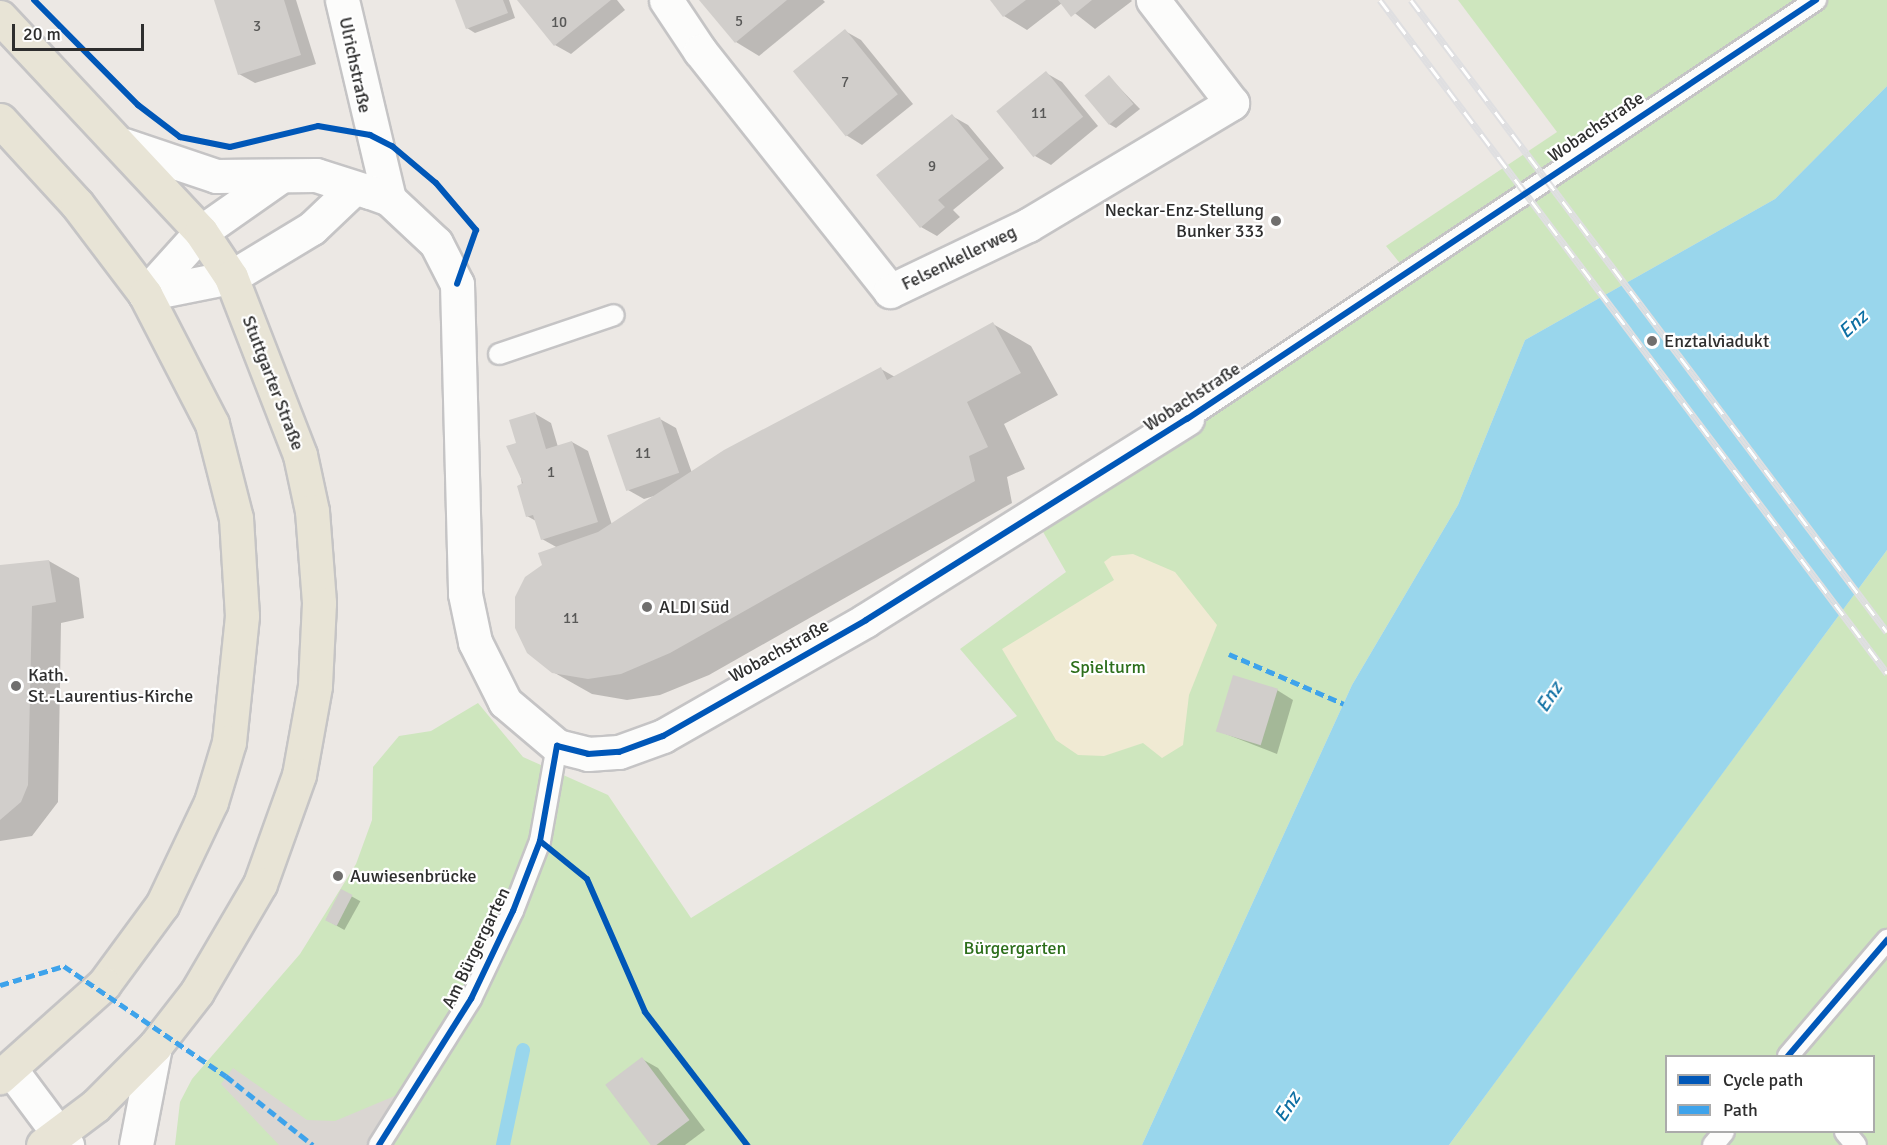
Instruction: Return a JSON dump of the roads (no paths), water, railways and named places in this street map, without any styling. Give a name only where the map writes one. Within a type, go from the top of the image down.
[{"type":"main road","name":"Stuttgarter Straße","points":[[0,17],[124,145],[201,232],[231,277],[300,454],[312,511],[319,603],[315,687],[299,775],[260,884],[196,992],[154,1046],[56,1142]]},
{"type":"main road","points":[[0,120],[77,204],[145,294],[212,423],[236,518],[242,616],[229,742],[189,853],[135,946],[63,1027],[6,1073]]},
{"type":"street","name":"Ulrichstraße","points":[[342,0],[389,199]]},
{"type":"street","name":"Felsenkellerweg","points":[[666,0],[890,291],[1028,225],[1232,103],[1153,0]]},
{"type":"street","name":"Wobachstraße","points":[[124,145],[216,176],[316,175],[389,199],[436,243],[457,284],[465,594],[475,642],[506,702],[556,746],[588,754],[619,752],[663,736],[866,620],[1186,419]]},
{"type":"street","points":[[145,294],[201,232],[281,177]]},
{"type":"street","points":[[145,294],[231,277],[312,228],[353,189]]},
{"type":"street","points":[[136,1145],[154,1046]]},
{"type":"street","points":[[6,1073],[56,1142]]},
{"type":"lane","name":"Wobachstraße","points":[[1186,419],[1816,0]]},
{"type":"lane","points":[[498,354],[614,315]]},
{"type":"lane","name":"Am Bürgergarten","points":[[379,1145],[471,999],[513,911],[540,841],[556,746]]},
{"type":"lane","points":[[1789,1055],[1887,940]]},
{"type":"lane","points":[[1713,1145],[1722,1133]]},
{"type":"lane","points":[[1847,1133],[1856,1145]]},
{"type":"water","name":"Enz","points":[[1887,86],[1887,550],[1449,1145],[1142,1145],[1352,685],[1458,505],[1525,340],[1775,199]]},
{"type":"waterway","points":[[503,1145],[523,1050]]},
{"type":"railway","points":[[1380,0],[1887,673]]},
{"type":"railway","points":[[1411,0],[1887,632]]},
{"type":"place","name":"Neckar-Enz-Stellung Bunker 333","points":[[1276,221]]},
{"type":"place","name":"Enztalviadukt","points":[[1652,341]]},
{"type":"place","name":"ALDI Süd","points":[[647,607]]},
{"type":"place","name":"Kath. St.-Laurentius-Kirche","points":[[16,686]]},
{"type":"place","name":"Auwiesenbrücke","points":[[338,876]]},
{"type":"park label","name":"Spielturm","points":[[1108,667]]},
{"type":"park label","name":"Bürgergarten","points":[[1015,948]]}]
